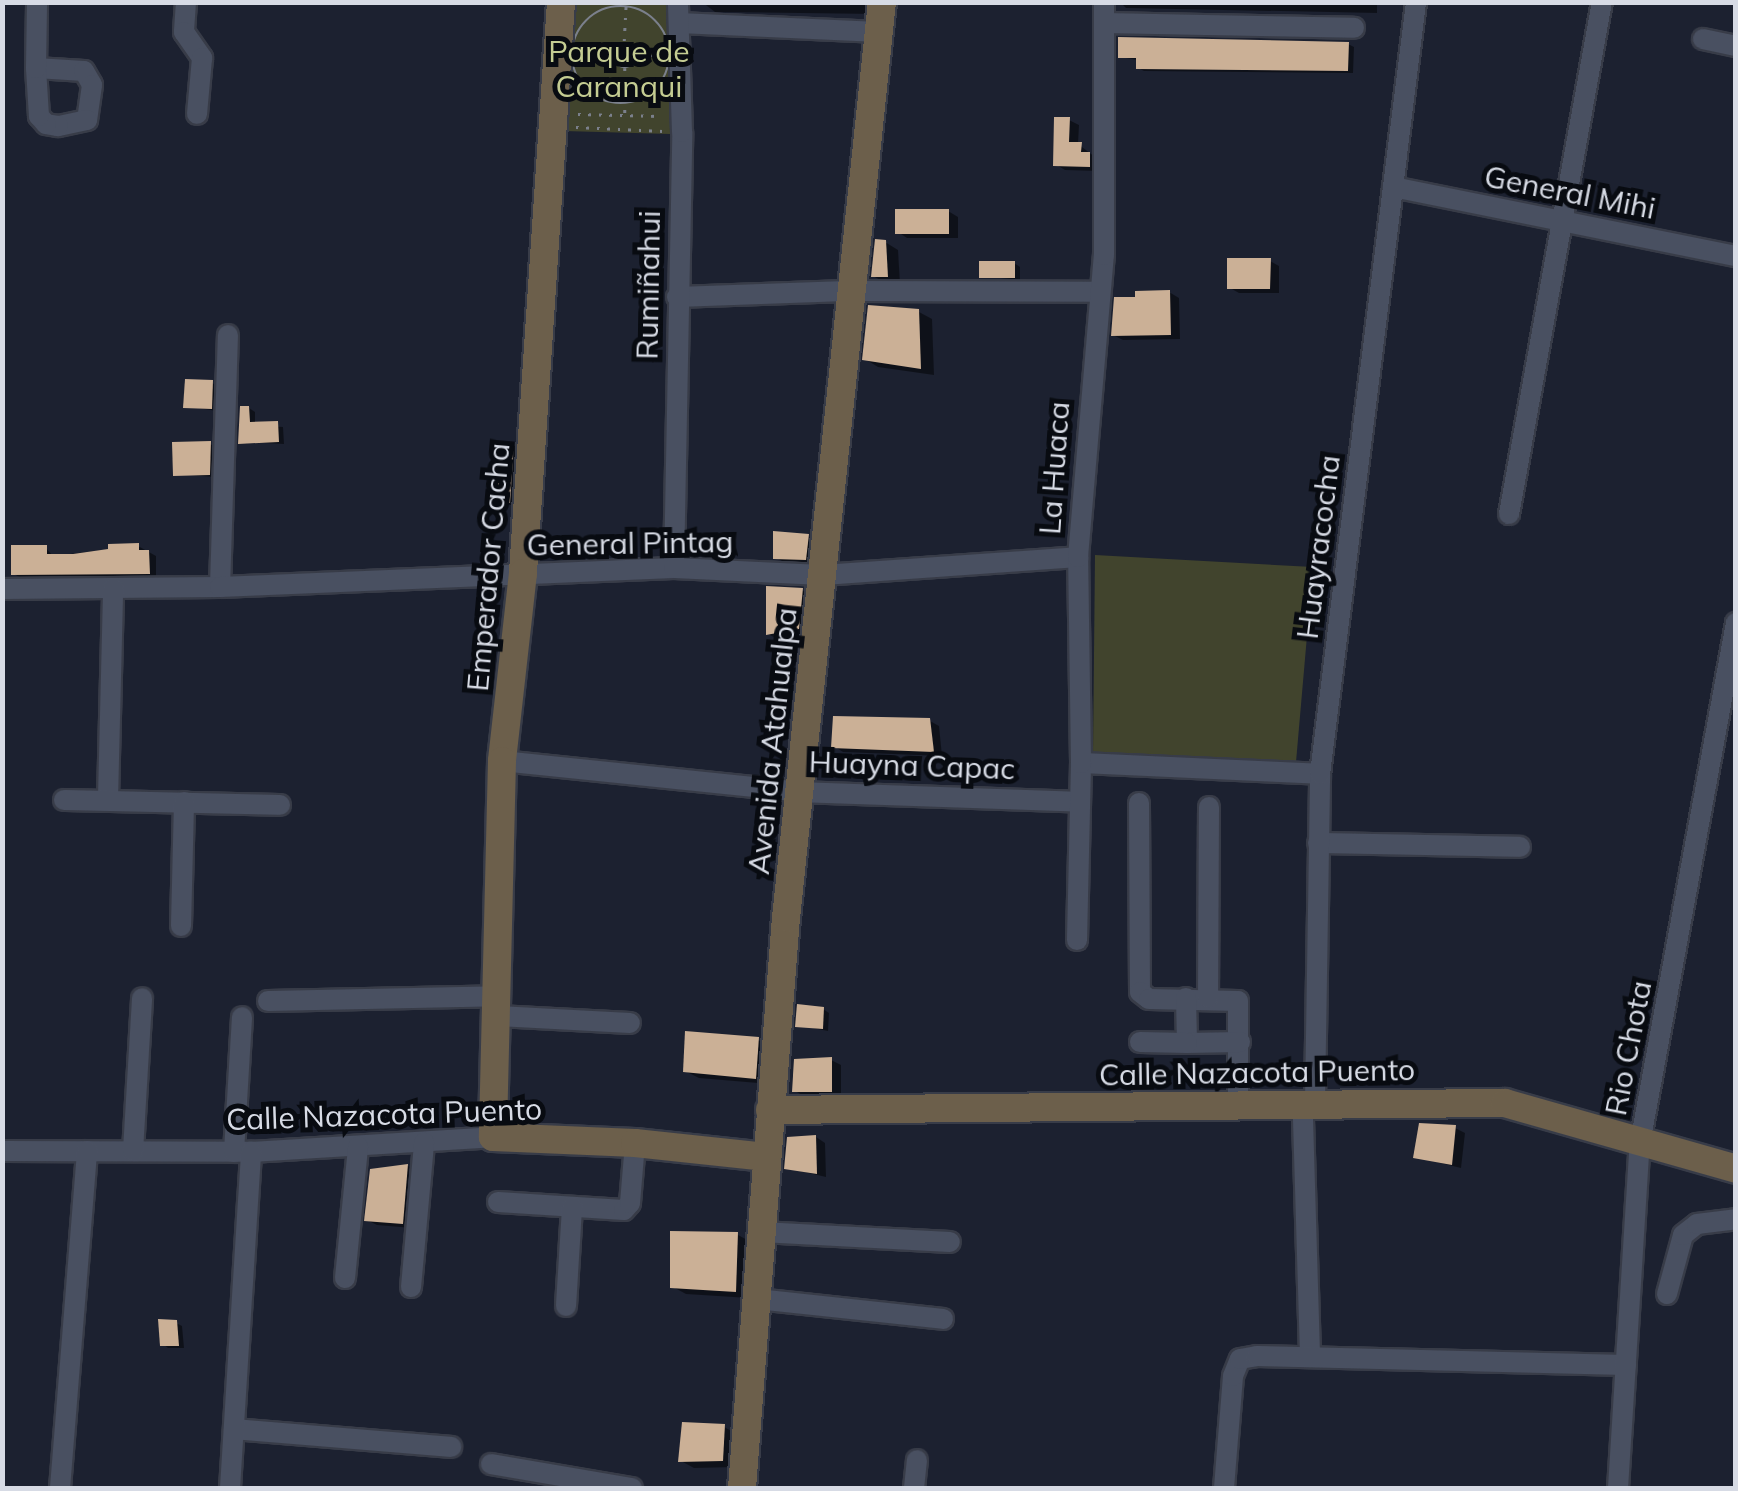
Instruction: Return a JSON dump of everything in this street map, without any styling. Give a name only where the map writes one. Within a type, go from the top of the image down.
[{"type":"street","points":[[36,68],[37,2]]},
{"type":"street","points":[[186,2],[184,32],[202,58],[197,114]]},
{"type":"street","name":"Emperador Cacha","points":[[493,1138],[502,761],[524,573],[562,120],[561,2]]},
{"type":"street","name":"Avenida Atahualpa","points":[[742,1488],[770,1110],[882,2]]},
{"type":"street","name":"Huayracocha","points":[[1310,1357],[1309,1110],[1320,774],[1416,2]]},
{"type":"street","points":[[1509,514],[1602,2]]},
{"type":"street","points":[[679,13],[879,32]]},
{"type":"street","name":"Rumiñahui","points":[[674,568],[679,13]]},
{"type":"street","points":[[1104,13],[1354,28]]},
{"type":"street","name":"La Huaca","points":[[1077,940],[1081,764],[1078,557],[1104,254],[1108,136],[1104,13]]},
{"type":"street","points":[[1703,39],[1736,46]]},
{"type":"street","name":"General Mihi","points":[[1393,187],[1736,256]]},
{"type":"street","points":[[676,297],[853,290],[1098,292]]},
{"type":"street","points":[[220,586],[228,335]]},
{"type":"street","name":"General Pintag","points":[[2,589],[220,586],[674,568],[822,575],[1078,557]]},
{"type":"street","points":[[108,799],[113,588]]},
{"type":"street","name":"Rio Chota","points":[[1618,1488],[1640,1143],[1736,623]]},
{"type":"street","name":"Huayna Capac","points":[[502,761],[800,792],[1080,802]]},
{"type":"street","points":[[1081,764],[1320,774]]},
{"type":"street","points":[[64,800],[280,805]]},
{"type":"street","points":[[181,926],[184,802]]},
{"type":"street","points":[[1140,803],[1140,992],[1149,998],[1238,1001],[1238,1102]]},
{"type":"street","points":[[1208,998],[1209,807]]},
{"type":"street","points":[[1318,843],[1520,847]]},
{"type":"street","points":[[132,1152],[142,998]]},
{"type":"street","points":[[1186,998],[1187,1042]]},
{"type":"street","points":[[268,1001],[498,1006],[630,1022]]},
{"type":"street","points":[[230,1488],[242,1152],[242,1018]]},
{"type":"street","points":[[1140,1042],[1240,1042]]},
{"type":"street","name":"Calle Nazacota Puento","points":[[770,1110],[1238,1102],[1309,1110],[1505,1103],[1736,1169]]},
{"type":"street","name":"Calle Nazacota Puento","points":[[2,1151],[242,1152],[493,1138],[635,1143],[766,1157]]},
{"type":"street","points":[[412,1287],[424,1142]]},
{"type":"street","points":[[498,1202],[624,1210],[630,1203],[635,1143]]},
{"type":"street","points":[[345,1278],[358,1148]]},
{"type":"street","points":[[60,1488],[87,1151]]},
{"type":"street","points":[[566,1306],[572,1207]]},
{"type":"street","points":[[1667,1294],[1683,1235],[1697,1224],[1736,1219]]},
{"type":"street","points":[[762,1232],[950,1242]]},
{"type":"street","points":[[757,1299],[944,1319]]},
{"type":"street","points":[[1224,1488],[1233,1376],[1240,1359],[1310,1357],[1626,1365]]},
{"type":"street","points":[[234,1429],[452,1448]]},
{"type":"street","points":[[914,1488],[916,1460]]},
{"type":"street","points":[[490,1464],[632,1488]]},
{"type":"path","points":[[572,52],[613,55],[624,44],[626,4]]},
{"type":"path","points":[[570,82],[572,52],[584,22],[596,12],[626,4],[656,20],[670,50],[669,84]]},
{"type":"path","points":[[624,44],[633,47],[637,56]]},
{"type":"path","points":[[572,52],[578,79],[588,91],[600,99],[625,102],[649,94],[661,82],[670,50]]},
{"type":"path","points":[[613,55],[615,62],[625,68]]},
{"type":"path","points":[[637,56],[669,56]]},
{"type":"path","points":[[625,68],[637,56]]},
{"type":"path","points":[[625,68],[625,115]]},
{"type":"path","points":[[562,120],[625,115],[675,124]]},
{"type":"path","points":[[562,120],[675,124]]},
{"type":"green space","name":"Parque de Caranqui","points":[[567,3],[674,3],[670,134],[564,131]]},
{"type":"green space","points":[[1095,555],[1313,567],[1296,762],[1093,755]]},
{"type":"building","points":[[1118,37],[1349,42],[1348,71],[1136,69],[1136,58],[1118,58]]},
{"type":"building","points":[[1054,117],[1070,117],[1069,142],[1082,142],[1081,152],[1090,152],[1090,167],[1053,166]]},
{"type":"building","points":[[895,209],[949,209],[949,234],[895,234]]},
{"type":"building","points":[[875,239],[886,240],[888,277],[871,277]]},
{"type":"building","points":[[1227,258],[1271,258],[1270,289],[1227,289]]},
{"type":"building","points":[[979,261],[1015,261],[1015,278],[979,278]]},
{"type":"building","points":[[1170,290],[1171,335],[1111,336],[1114,297],[1135,297],[1135,291]]},
{"type":"building","points":[[868,305],[919,309],[921,369],[862,360]]},
{"type":"building","points":[[185,379],[213,380],[212,409],[183,408]]},
{"type":"building","points":[[240,406],[249,406],[250,422],[278,421],[279,442],[238,444]]},
{"type":"building","points":[[211,441],[210,475],[173,476],[172,442]]},
{"type":"building","points":[[499,442],[514,443],[510,503],[492,503]]},
{"type":"building","points":[[773,531],[809,534],[806,560],[773,559]]},
{"type":"building","points":[[139,543],[139,550],[149,550],[150,574],[11,575],[11,545],[47,545],[47,554],[73,554],[108,549],[108,544]]},
{"type":"building","points":[[766,586],[803,588],[799,629],[766,635]]},
{"type":"building","points":[[833,716],[930,718],[934,752],[831,748]]},
{"type":"building","points":[[797,1004],[824,1007],[823,1029],[795,1027]]},
{"type":"building","points":[[685,1031],[759,1037],[756,1079],[683,1072]]},
{"type":"building","points":[[832,1057],[832,1092],[792,1092],[794,1059]]},
{"type":"building","points":[[1419,1123],[1456,1125],[1452,1165],[1413,1158]]},
{"type":"building","points":[[816,1135],[817,1174],[784,1169],[787,1137]]},
{"type":"building","points":[[408,1164],[403,1224],[364,1221],[370,1169]]},
{"type":"building","points":[[670,1231],[738,1232],[736,1292],[670,1288]]},
{"type":"building","points":[[158,1319],[177,1320],[179,1346],[160,1346]]},
{"type":"building","points":[[682,1422],[725,1424],[723,1461],[678,1462]]}]
